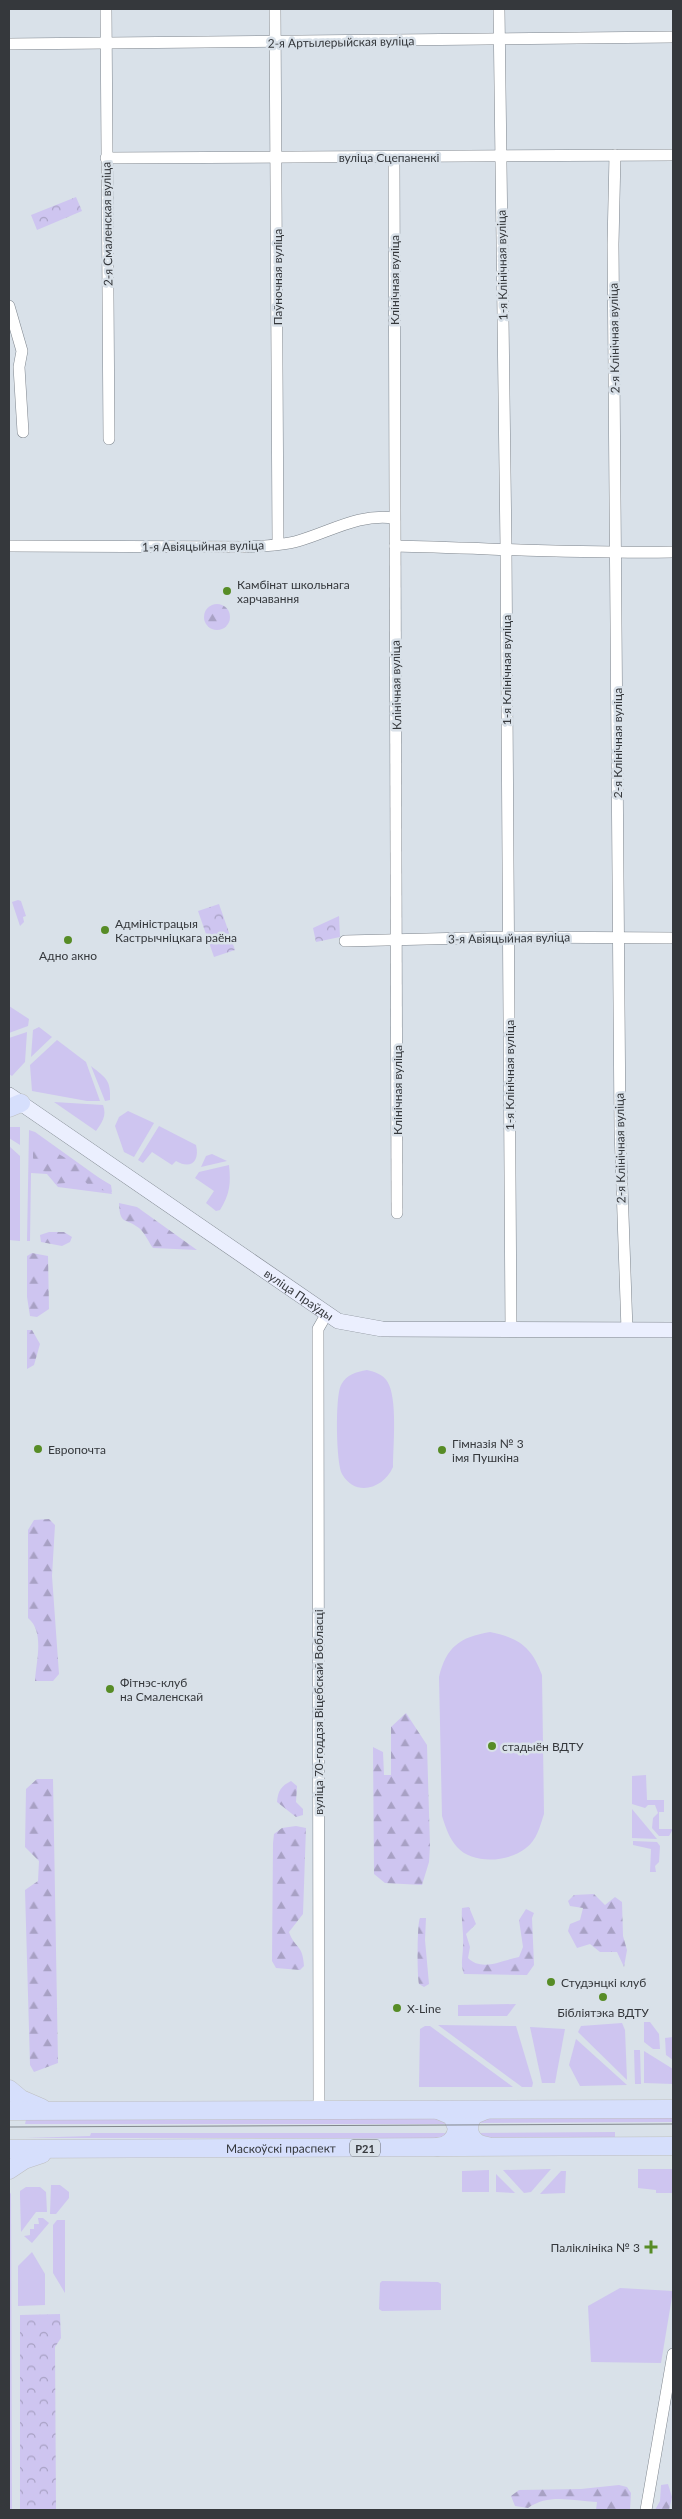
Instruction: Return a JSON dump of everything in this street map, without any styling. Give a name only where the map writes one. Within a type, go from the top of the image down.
[{"type":"main road","name":"вуліца Праўды","points":[[13,1102],[326,1315],[349,1325],[382,1329],[673,1330]]},
{"type":"main road","points":[[9,2089],[36,2107],[55,2110]]},
{"type":"main road","points":[[9,2111],[673,2109]]},
{"type":"main road","points":[[436,2110],[444,2111],[452,2116],[456,2128],[452,2140],[445,2146],[436,2147]]},
{"type":"main road","points":[[486,2110],[474,2115],[469,2127],[470,2135],[475,2142],[487,2146]]},
{"type":"main road","name":"Маскоўскі праспект","points":[[9,2149],[673,2146]]},
{"type":"main road","points":[[9,2170],[24,2160],[57,2150]]},
{"type":"street","name":"2-я Смаленская вуліца","points":[[106,9],[109,439]]},
{"type":"street","name":"Паўночная вуліца","points":[[275,9],[278,544]]},
{"type":"street","name":"1-я Клінічная вуліца","points":[[499,9],[506,548],[511,1330]]},
{"type":"street","name":"2-я Артылерыйская вуліца","points":[[9,44],[105,45],[673,37]]},
{"type":"street","name":"2-я Клінічная вуліца","points":[[614,155],[613,244],[620,1129],[627,1330]]},
{"type":"street","name":"вуліца Сцепаненкі","points":[[106,158],[673,155]]},
{"type":"street","name":"Клінічная вуліца","points":[[394,157],[398,1213]]},
{"type":"street","points":[[9,306],[22,351],[19,367],[22,432]]},
{"type":"street","name":"1-я Авіяцыйная вуліца","points":[[9,546],[244,547],[298,541],[320,532],[369,518],[394,518]]},
{"type":"street","points":[[395,546],[506,548],[616,553],[673,552]]},
{"type":"street","name":"3-я Авіяцыйная вуліца","points":[[345,941],[397,941],[508,936],[673,938]]},
{"type":"street","name":"вуліца 70-годдзя Віцебскай Вобласці","points":[[319,2110],[318,1329],[326,1315]]},
{"type":"street","points":[[646,2510],[673,2354]]},
{"type":"green space","points":[[76,197],[82,211],[37,230],[31,215]]},
{"type":"green space","points":[[217,604],[226,608],[230,617],[226,626],[217,630],[208,626],[204,617],[208,608]]},
{"type":"green space","points":[[21,901],[26,916],[23,917],[24,922],[20,926],[12,902]]},
{"type":"green space","points":[[219,904],[235,950],[214,957],[198,911]]},
{"type":"green space","points":[[339,916],[340,937],[316,942],[313,928]]},
{"type":"green space","points":[[9,1006],[29,1019],[28,1026],[9,1033]]},
{"type":"green space","points":[[39,1027],[52,1037],[31,1057],[33,1030]]},
{"type":"green space","points":[[27,1032],[25,1062],[12,1076],[9,1074],[9,1038]]},
{"type":"green space","points":[[57,1040],[86,1062],[100,1101],[87,1101],[32,1091],[30,1065]]},
{"type":"green space","points":[[91,1066],[106,1080],[110,1088],[110,1100],[105,1101]]},
{"type":"green space","points":[[54,1102],[103,1105],[103,1119],[96,1131]]},
{"type":"green space","points":[[128,1111],[154,1123],[134,1157],[124,1152],[115,1126],[119,1117]]},
{"type":"green space","points":[[159,1126],[196,1145],[197,1156],[193,1162],[186,1165],[176,1161],[172,1165],[152,1152],[143,1163],[138,1160]]},
{"type":"green space","points":[[9,1127],[20,1127],[20,1145],[9,1138]]},
{"type":"green space","points":[[29,1130],[35,1132],[109,1185],[112,1194],[58,1187],[47,1174],[31,1173],[30,1241],[27,1241]]},
{"type":"green space","points":[[9,1146],[20,1156],[20,1241],[9,1240]]},
{"type":"green space","points":[[33,1147],[52,1150],[111,1185],[112,1192],[91,1188],[77,1173],[69,1175],[66,1183],[55,1184],[53,1174],[38,1170],[33,1158]]},
{"type":"green space","points":[[212,1154],[227,1161],[201,1167],[206,1156]]},
{"type":"green space","points":[[229,1165],[230,1183],[228,1193],[220,1210],[216,1211],[206,1203],[214,1191],[195,1178],[199,1172]]},
{"type":"green space","points":[[119,1203],[137,1207],[197,1250],[153,1248],[139,1228],[122,1218]]},
{"type":"green space","points":[[49,1232],[64,1232],[72,1237],[70,1242],[62,1246],[41,1242],[40,1235]]},
{"type":"green space","points":[[32,1253],[48,1256],[49,1309],[37,1317],[30,1316],[27,1297],[27,1256]]},
{"type":"green space","points":[[27,1330],[32,1330],[40,1344],[34,1365],[27,1369]]},
{"type":"green space","points":[[367,1370],[376,1373],[387,1381],[393,1398],[393,1467],[389,1474],[377,1485],[362,1488],[355,1486],[342,1474],[338,1457],[337,1415],[339,1392],[343,1381],[352,1374]]},
{"type":"green space","points":[[49,1519],[55,1525],[52,1576],[59,1674],[53,1681],[35,1681],[38,1639],[33,1624],[28,1618],[28,1530],[34,1520]]},
{"type":"green space","name":"стадыён ВДТУ","points":[[490,1632],[509,1637],[523,1645],[534,1657],[542,1675],[544,1814],[530,1845],[519,1853],[491,1860],[472,1857],[457,1847],[446,1829],[442,1816],[439,1677],[446,1658],[456,1645],[470,1637]]},
{"type":"green space","points":[[406,1713],[427,1745],[430,1846],[429,1862],[422,1885],[385,1883],[374,1874],[373,1747],[383,1752],[384,1775],[391,1775],[391,1727]]},
{"type":"green space","points":[[646,1775],[647,1800],[664,1800],[664,1812],[659,1812],[659,1829],[673,1829],[669,1836],[659,1836],[652,1828],[653,1818],[658,1813],[655,1805],[648,1805],[645,1808],[632,1804],[632,1776]]},
{"type":"green space","points":[[37,1779],[53,1779],[58,2063],[34,2072],[30,2065],[25,1890],[38,1881],[39,1861],[25,1847],[26,1789]]},
{"type":"green space","points":[[291,1781],[297,1786],[296,1802],[303,1809],[303,1815],[296,1817],[277,1802],[281,1789]]},
{"type":"green space","points":[[632,1809],[657,1839],[632,1838]]},
{"type":"green space","points":[[296,1826],[306,1828],[303,1914],[289,1932],[302,1954],[304,1966],[300,1970],[276,1968],[272,1961],[274,1834],[282,1828]]},
{"type":"green space","points":[[633,1841],[657,1842],[660,1846],[659,1862],[655,1866],[656,1872],[650,1872],[651,1849],[633,1845]]},
{"type":"green space","points":[[594,1894],[605,1905],[615,1897],[622,1902],[623,1936],[627,1950],[624,1967],[617,1952],[600,1952],[590,1944],[577,1948],[568,1931],[570,1924],[580,1920],[583,1908],[570,1906],[568,1901],[574,1895]]},
{"type":"green space","points":[[469,1907],[476,1924],[466,1934],[470,1947],[468,1958],[479,1964],[486,1965],[519,1957],[523,1947],[519,1920],[526,1909],[534,1913],[532,1918],[534,1965],[527,1975],[464,1974],[462,1963],[462,1908]]},
{"type":"green space","points":[[420,1918],[426,1918],[425,1940],[429,1984],[424,1987],[419,1984],[418,1979]]},
{"type":"green space","points":[[516,2004],[507,2016],[458,2016],[458,2005]]},
{"type":"green space","points":[[644,2022],[650,2022],[659,2034],[660,2049],[653,2049],[644,2042]]},
{"type":"green space","points":[[622,2023],[625,2030],[627,2080],[578,2032],[581,2026]]},
{"type":"green space","points":[[438,2025],[516,2026],[533,2083],[532,2087],[522,2087]]},
{"type":"green space","points":[[430,2026],[513,2087],[419,2087],[420,2029]]},
{"type":"green space","points":[[530,2027],[565,2029],[555,2083],[542,2083]]},
{"type":"green space","points":[[673,2037],[673,2060],[666,2055],[665,2038]]},
{"type":"green space","points":[[576,2039],[627,2085],[580,2086],[569,2065]]},
{"type":"green space","points":[[634,2050],[640,2050],[641,2084],[635,2084]]},
{"type":"green space","points":[[644,2051],[673,2069],[673,2084],[644,2083]]},
{"type":"green space","points":[[673,2117],[673,2122],[474,2123],[479,2118]]},
{"type":"green space","points":[[443,2118],[452,2124],[25,2124],[26,2120]]},
{"type":"green space","points":[[615,2132],[615,2137],[482,2138],[474,2133]]},
{"type":"green space","points":[[91,2133],[451,2133],[443,2138],[25,2138],[90,2136]]},
{"type":"green space","points":[[551,2169],[531,2192],[524,2193],[503,2170]]},
{"type":"green space","points":[[638,2169],[673,2169],[673,2193],[656,2193],[656,2190],[638,2188]]},
{"type":"green space","points":[[489,2170],[489,2192],[462,2192],[462,2171]]},
{"type":"green space","points":[[561,2171],[566,2171],[565,2193],[540,2194]]},
{"type":"green space","points":[[496,2174],[515,2193],[496,2192]]},
{"type":"green space","points":[[51,2185],[60,2185],[69,2192],[69,2198],[56,2214],[50,2214]]},
{"type":"green space","points":[[26,2187],[40,2187],[46,2192],[47,2212],[36,2212],[21,2232],[20,2191]]},
{"type":"green space","points":[[9,2191],[11,2194],[12,2510],[9,2510]]},
{"type":"green space","points":[[38,2218],[43,2218],[49,2223],[32,2243],[24,2236],[30,2235],[30,2229],[34,2229],[34,2224],[39,2224]]},
{"type":"green space","points":[[57,2220],[65,2220],[65,2293],[53,2273],[53,2225]]},
{"type":"green space","points":[[32,2252],[45,2274],[45,2305],[18,2306],[18,2266]]},
{"type":"green space","points":[[382,2281],[438,2282],[441,2284],[441,2310],[382,2311],[379,2309],[380,2283]]},
{"type":"green space","points":[[620,2288],[673,2291],[661,2363],[591,2362],[588,2306]]},
{"type":"green space","points":[[60,2314],[61,2338],[55,2347],[56,2510],[20,2510],[20,2315]]},
{"type":"green space","points":[[668,2484],[672,2497],[669,2510],[655,2510],[660,2501],[661,2485]]},
{"type":"green space","points":[[619,2485],[627,2487],[631,2493],[630,2510],[596,2510],[597,2502],[561,2499],[536,2503],[528,2508],[515,2506],[511,2496],[519,2490],[581,2489]]},
{"type":"tram line","points":[[9,2127],[673,2124]]},
{"type":"place","name":"Камбінат школьнага харчавання","points":[[227,591]]},
{"type":"place","name":"Адміністрацыя Кастрычніцкага раёна","points":[[105,930]]},
{"type":"place","name":"Адно акно","points":[[68,940]]},
{"type":"place","name":"Европочта","points":[[38,1449]]},
{"type":"place","name":"Гімназія № 3 імя Пушкіна","points":[[442,1450]]},
{"type":"place","name":"Фітнэс-клуб на Смаленскай","points":[[110,1689]]},
{"type":"place","name":"стадыён ВДТУ","points":[[492,1746]]},
{"type":"place","name":"Студэнцкі клуб","points":[[551,1982]]},
{"type":"place","name":"Бібліятэка ВДТУ","points":[[603,1997]]},
{"type":"place","name":"X-Line","points":[[397,2008]]},
{"type":"place","name":"Паліклініка № 3","points":[[651,2247]]}]
